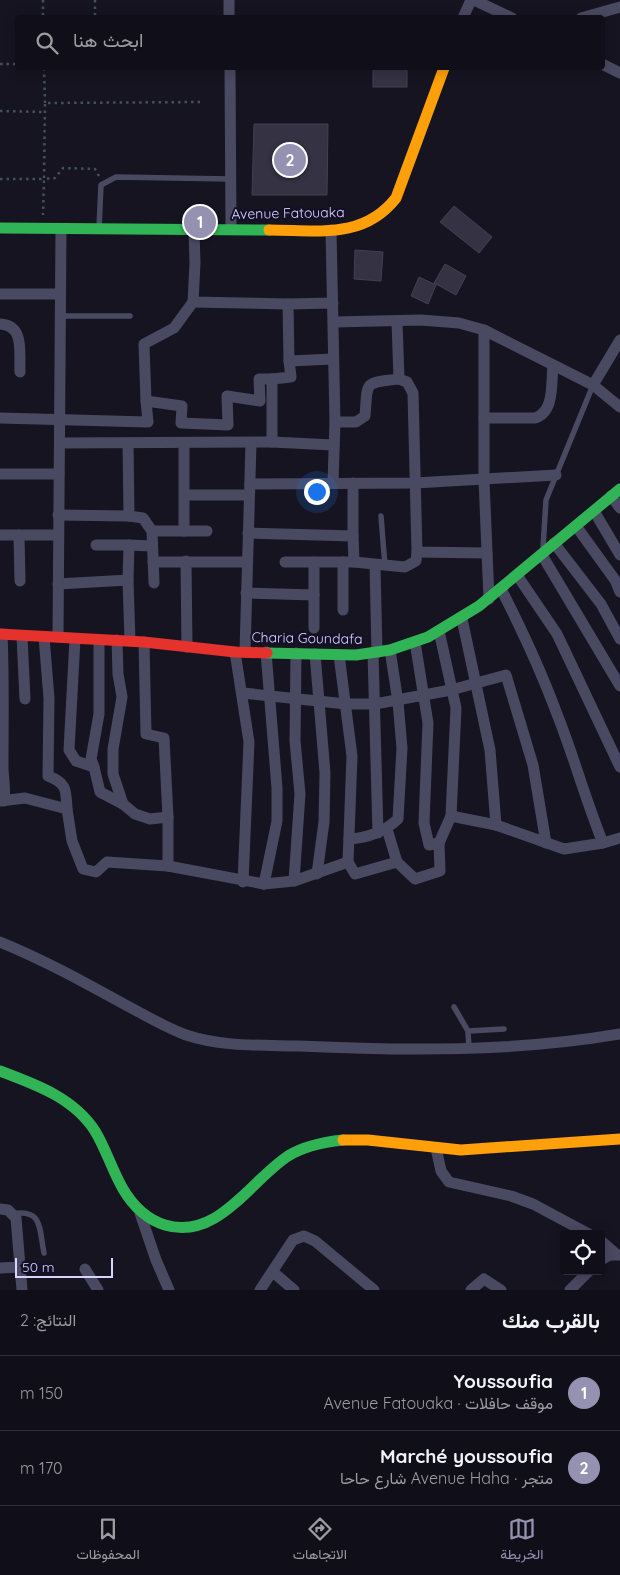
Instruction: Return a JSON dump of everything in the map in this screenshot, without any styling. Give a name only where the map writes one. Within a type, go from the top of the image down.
[{"type":"street","points":[[229,0],[229,15]]},
{"type":"street","points":[[464,15],[470,0]]},
{"type":"street","points":[[474,0],[506,15]]},
{"type":"street","points":[[591,15],[620,6]]},
{"type":"street","points":[[605,66],[620,73]]},
{"type":"street","points":[[230,70],[231,228]]},
{"type":"street","name":"Avenue Fatouaka","points":[[0,228],[61,230],[194,230],[231,228],[331,230],[375,221],[396,198],[443,70]]},
{"type":"street","points":[[58,637],[60,443],[58,421],[61,230]]},
{"type":"street","points":[[0,418],[148,422],[144,344],[174,328],[193,302],[196,263],[194,230]]},
{"type":"street","points":[[331,230],[335,422],[333,482]]},
{"type":"street","points":[[0,294],[60,294]]},
{"type":"street","points":[[193,302],[288,304],[333,302]]},
{"type":"street","points":[[146,401],[182,406],[181,423],[228,425],[227,396],[260,401],[259,379],[291,377],[288,304]]},
{"type":"street","points":[[334,322],[442,320],[484,330],[593,385],[620,407]]},
{"type":"street","points":[[397,321],[399,380]]},
{"type":"street","points":[[0,324],[8,325],[15,329],[18,335],[20,372]]},
{"type":"street","points":[[484,330],[484,480],[489,599]]},
{"type":"street","points":[[593,385],[620,340]]},
{"type":"street","points":[[289,361],[333,359]]},
{"type":"street","points":[[484,418],[536,418],[542,416],[549,406],[553,365]]},
{"type":"street","points":[[272,379],[272,442]]},
{"type":"street","points":[[285,562],[348,562],[410,566],[416,561],[413,393],[407,382],[399,380],[370,384],[366,391],[366,416],[362,420],[335,422]]},
{"type":"street","points":[[60,443],[184,444],[272,442],[334,445]]},
{"type":"street","points":[[128,443],[129,516]]},
{"type":"street","points":[[243,882],[249,742],[240,652],[246,593],[251,443]]},
{"type":"street","points":[[184,444],[184,531]]},
{"type":"street","points":[[0,474],[59,474]]},
{"type":"street","points":[[185,495],[333,482],[484,480],[556,475]]},
{"type":"street","points":[[343,610],[353,536],[353,482]]},
{"type":"street","points":[[616,492],[620,508]]},
{"type":"street","name":"Charia Goundafa","points":[[1,634],[144,642],[240,652],[339,655],[375,653],[390,650],[416,642],[462,618],[501,590],[616,492]]},
{"type":"street","points":[[594,511],[620,555]]},
{"type":"street","points":[[58,515],[129,516],[143,518],[152,531],[154,583]]},
{"type":"street","points":[[576,526],[615,580],[620,592]]},
{"type":"street","points":[[152,531],[207,531]]},
{"type":"street","points":[[248,534],[353,536]]},
{"type":"street","points":[[0,535],[58,535]]},
{"type":"street","points":[[20,535],[20,580]]},
{"type":"street","points":[[554,543],[600,604],[620,638]]},
{"type":"street","points":[[96,545],[152,546]]},
{"type":"street","points":[[129,545],[130,641]]},
{"type":"street","points":[[417,552],[487,553]]},
{"type":"street","points":[[542,555],[620,686]]},
{"type":"street","points":[[153,562],[246,562]]},
{"type":"street","points":[[186,562],[187,647]]},
{"type":"street","points":[[314,562],[314,628]]},
{"type":"street","points":[[380,565],[375,653],[375,704],[382,831],[397,862],[415,879],[440,871],[439,843],[451,816],[456,708],[439,631]]},
{"type":"street","points":[[517,575],[558,634],[620,767]]},
{"type":"street","points":[[58,584],[128,580]]},
{"type":"street","points":[[501,590],[531,649],[558,716],[587,804],[603,843]]},
{"type":"street","points":[[246,593],[314,595]]},
{"type":"street","points":[[462,618],[490,750],[496,825]]},
{"type":"street","points":[[1,634],[4,703],[3,769],[6,787],[2,801],[25,798],[67,809]]},
{"type":"street","points":[[22,636],[25,699]]},
{"type":"street","points":[[44,637],[49,698],[48,776],[60,780],[66,791],[72,841],[82,869],[96,872],[108,862],[168,866],[243,882],[264,884],[294,881],[348,862]]},
{"type":"street","points":[[75,639],[69,750],[76,761],[94,767]]},
{"type":"street","points":[[99,640],[99,714],[91,760],[100,792],[123,804],[135,814],[150,818],[168,817]]},
{"type":"street","points":[[117,640],[118,674],[122,697],[113,758],[114,774],[123,804]]},
{"type":"street","points":[[144,642],[146,734],[164,738],[168,817],[168,866]]},
{"type":"street","points":[[416,642],[428,722],[424,823],[429,845],[439,843]]},
{"type":"street","points":[[349,839],[361,839],[382,831],[398,819],[402,748],[398,702],[390,650]]},
{"type":"street","points":[[264,884],[277,821],[277,788],[266,652]]},
{"type":"street","points":[[294,881],[300,794],[296,741],[296,653]]},
{"type":"street","points":[[315,654],[325,773],[324,822],[317,874]]},
{"type":"street","points":[[339,655],[352,756],[348,862],[355,874],[397,862]]},
{"type":"street","points":[[243,693],[346,704],[375,704],[398,702],[506,675],[533,765],[546,843]]},
{"type":"street","points":[[451,816],[496,825],[564,849],[603,843],[620,838]]},
{"type":"street","points":[[0,942],[186,1035],[218,1042],[366,1049],[469,1048],[565,1043],[620,1034]]},
{"type":"street","points":[[0,1071],[40,1087],[66,1102],[84,1117],[103,1144],[131,1204],[140,1213],[166,1226],[202,1224],[228,1210],[283,1160],[308,1147],[327,1141],[350,1138],[372,1139],[436,1148],[471,1149],[620,1139]]},
{"type":"street","points":[[436,1148],[441,1171],[449,1182],[511,1196],[533,1204],[582,1230]]},
{"type":"street","points":[[0,1209],[8,1210],[18,1225],[22,1290]]},
{"type":"street","points":[[140,1213],[156,1260],[169,1290]]},
{"type":"street","points":[[260,1290],[294,1240],[304,1236],[315,1241],[374,1290]]},
{"type":"street","points":[[605,1244],[618,1255]]},
{"type":"street","points":[[605,1258],[610,1255],[618,1255]]},
{"type":"street","points":[[0,1268],[21,1267]]},
{"type":"street","points":[[85,1269],[98,1290]]},
{"type":"street","points":[[273,1272],[294,1290]]},
{"type":"street","points":[[572,1289],[585,1275]]},
{"type":"street","points":[[471,1290],[484,1279],[501,1290]]},
{"type":"lane","points":[[99,230],[103,183],[116,177],[230,179]]},
{"type":"lane","points":[[60,316],[130,316]]},
{"type":"lane","points":[[542,555],[546,500],[593,385]]},
{"type":"lane","points":[[380,565],[381,516]]},
{"type":"lane","points":[[454,1006],[468,1032],[469,1048]]},
{"type":"lane","points":[[468,1032],[504,1029]]},
{"type":"lane","points":[[12,1214],[24,1212],[31,1213],[36,1217],[44,1253]]},
{"type":"path","points":[[43,0],[43,15]]},
{"type":"path","points":[[95,0],[95,15]]},
{"type":"path","points":[[0,64],[15,64]]},
{"type":"path","points":[[43,229],[44,70]]},
{"type":"path","points":[[45,103],[200,102]]},
{"type":"path","points":[[0,111],[44,112]]},
{"type":"path","points":[[0,179],[55,178],[63,168],[95,169],[103,183]]},
{"type":"building","points":[[373,70],[407,70],[407,87],[373,87]]},
{"type":"building","points":[[254,124],[328,124],[327,195],[252,195]]},
{"type":"building","points":[[454,206],[492,237],[479,253],[440,222]]},
{"type":"building","points":[[355,250],[383,252],[381,281],[354,279]]},
{"type":"building","points":[[445,264],[466,276],[456,295],[434,283]]},
{"type":"building","points":[[419,277],[436,285],[428,304],[411,296]]},
{"type":"traffic: fast","points":[[0,228],[269,230]]},
{"type":"traffic: fast","points":[[267,653],[356,655],[390,650],[428,637],[479,606],[620,489]]},
{"type":"traffic: fast","points":[[0,1071],[27,1081],[53,1094],[65,1101],[86,1119],[95,1131],[119,1182],[131,1201],[146,1215],[165,1225],[184,1228],[201,1224],[217,1217],[288,1156],[314,1145],[343,1140]]},
{"type":"traffic: slow","points":[[269,230],[338,230],[354,227],[369,221],[383,211],[396,198],[443,70]]},
{"type":"traffic: slow","points":[[343,1140],[368,1140],[461,1150],[620,1139]]},
{"type":"traffic: jam","points":[[0,634],[144,642],[235,652],[267,653]]},
{"type":"place","name":"Marché youssoufia","points":[[290,160]]},
{"type":"place","name":"Youssoufia","points":[[200,222]]}]
